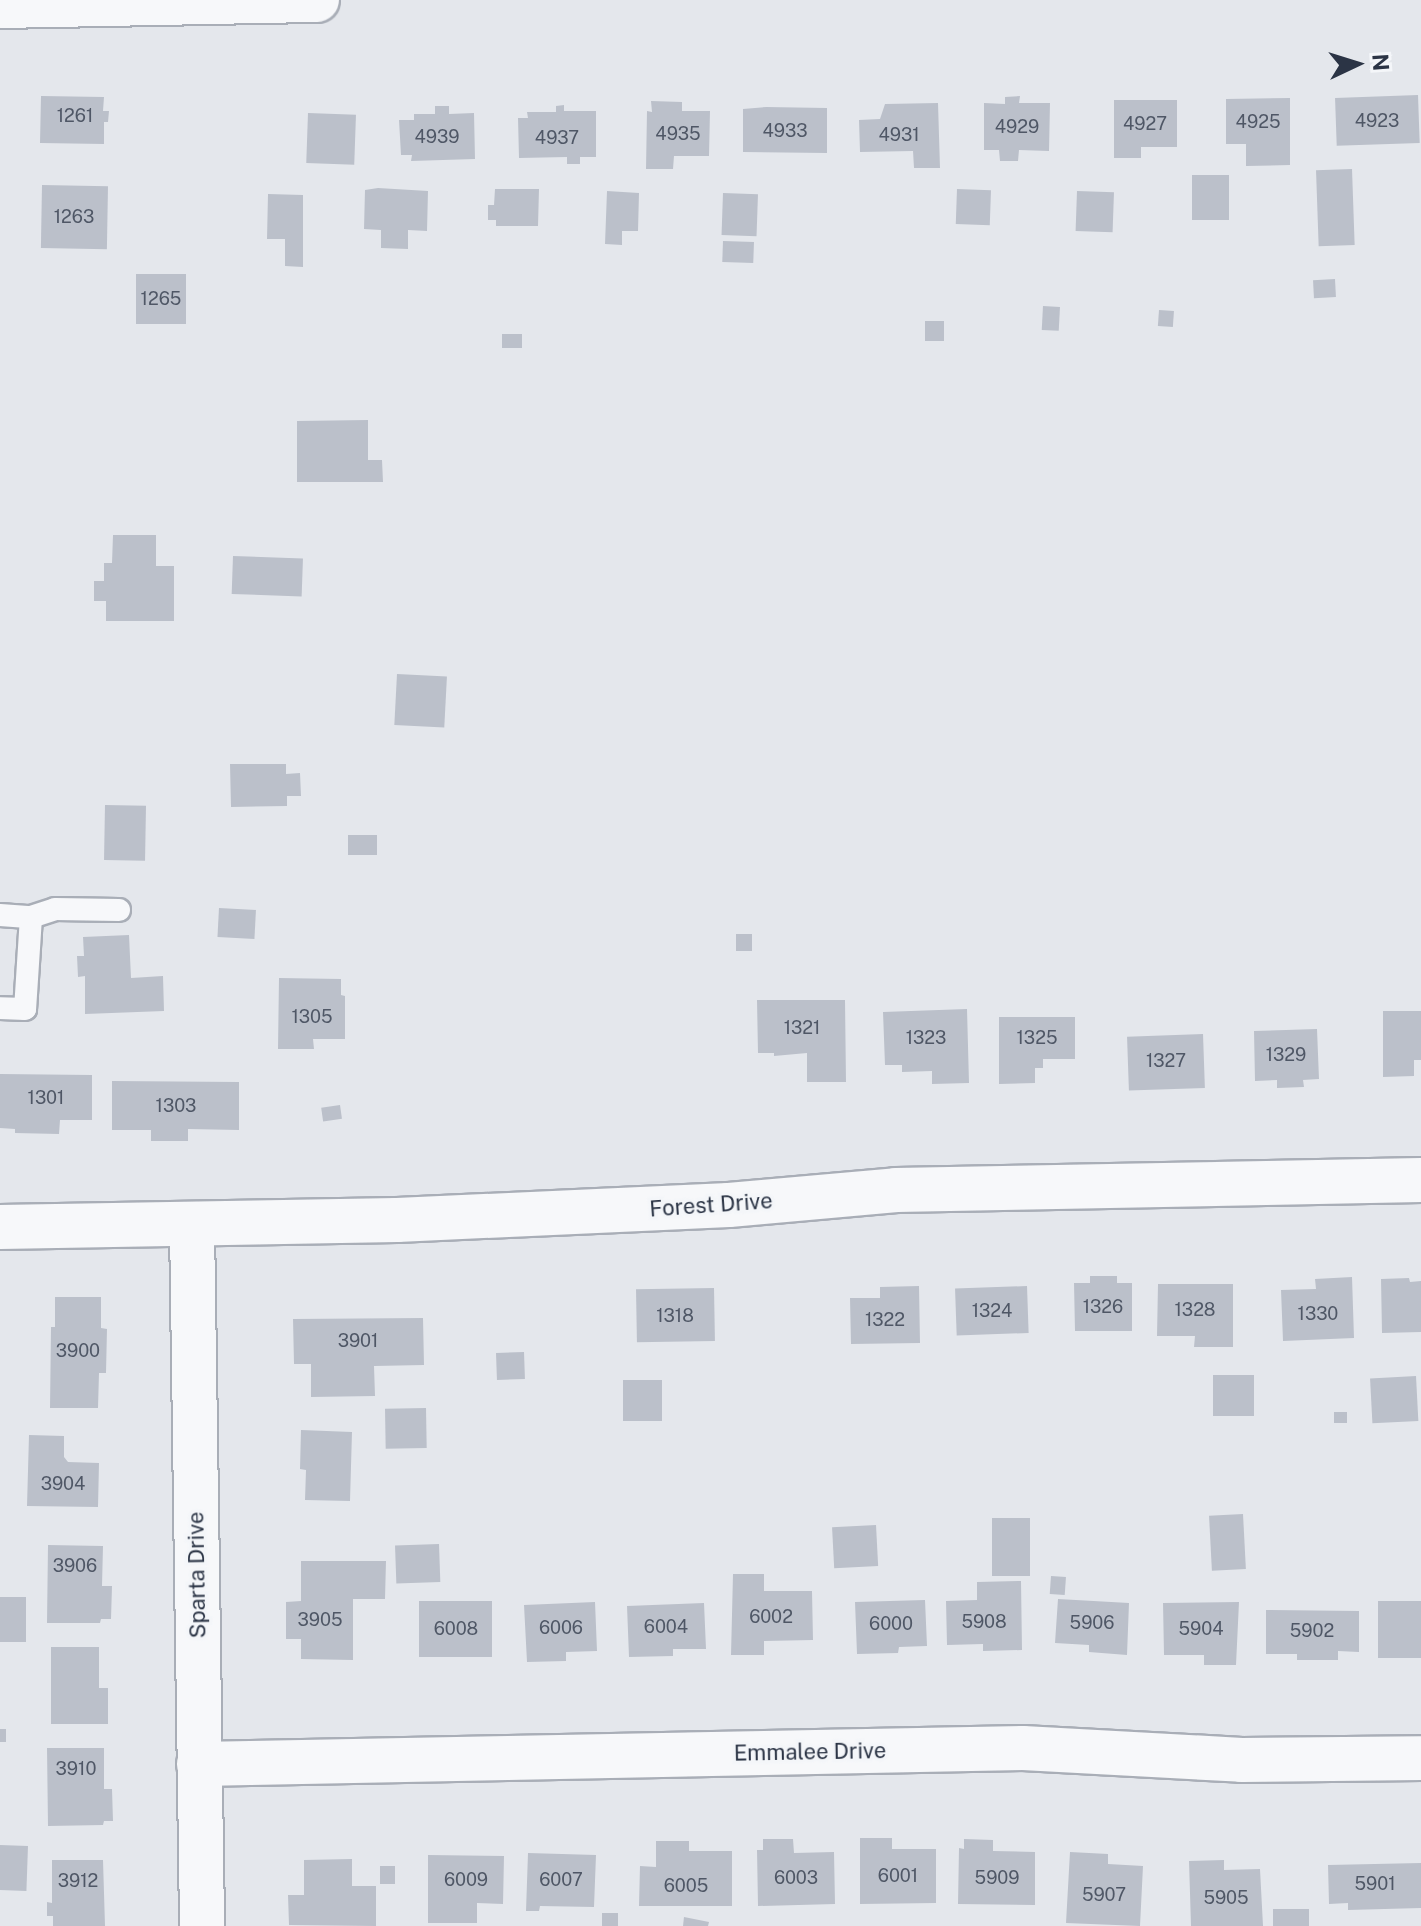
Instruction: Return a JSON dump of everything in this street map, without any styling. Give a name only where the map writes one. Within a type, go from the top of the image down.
[{"type":"street","points":[[0,6],[317,0]]},
{"type":"street","name":"Forest Drive","points":[[0,1227],[397,1220],[713,1206],[896,1190],[1421,1180]]},
{"type":"street","name":"Sparta Drive","points":[[192,1224],[202,1926]]},
{"type":"street","name":"Emmalee Drive","points":[[199,1764],[1023,1748],[1242,1760],[1421,1758]]},
{"type":"lane","points":[[0,915],[31,917],[55,909],[119,910]]},
{"type":"lane","points":[[0,1008],[25,1009],[31,917]]},
{"type":"building","points":[[1418,95],[1420,143],[1337,146],[1335,98]]},
{"type":"building","points":[[41,96],[104,97],[103,111],[109,111],[108,122],[104,122],[104,144],[40,143]]},
{"type":"building","points":[[1020,96],[1019,103],[1050,103],[1049,151],[1019,150],[1018,161],[1000,161],[999,150],[984,150],[984,103],[1005,104],[1005,97]]},
{"type":"building","points":[[1290,98],[1290,165],[1246,166],[1246,144],[1226,144],[1226,99]]},
{"type":"building","points":[[1114,100],[1177,100],[1177,147],[1141,147],[1141,158],[1114,158]]},
{"type":"building","points":[[651,101],[682,102],[682,111],[710,111],[709,156],[674,156],[673,169],[646,169],[647,111],[652,112]]},
{"type":"building","points":[[938,103],[940,168],[914,168],[913,151],[860,152],[859,120],[880,119],[885,104]]},
{"type":"building","points":[[564,105],[564,111],[596,111],[596,157],[580,157],[580,164],[567,164],[567,157],[519,158],[518,118],[528,118],[527,112],[556,112],[556,106]]},
{"type":"building","points":[[435,106],[449,106],[449,114],[474,113],[475,159],[411,161],[412,155],[401,155],[399,120],[414,120],[414,114],[435,114]]},
{"type":"building","points":[[827,108],[827,153],[743,152],[743,109]]},
{"type":"building","points":[[308,113],[356,115],[354,165],[306,163]]},
{"type":"building","points":[[1352,169],[1355,245],[1319,246],[1316,170]]},
{"type":"building","points":[[1192,175],[1229,175],[1229,220],[1192,220]]},
{"type":"building","points":[[42,185],[108,186],[107,249],[41,248]]},
{"type":"building","points":[[495,189],[539,189],[538,226],[496,226],[496,220],[488,220],[488,205],[494,205]]},
{"type":"building","points":[[957,189],[991,190],[990,225],[956,224]]},
{"type":"building","points":[[365,190],[428,191],[427,231],[408,230],[408,249],[381,248],[381,230],[364,229]]},
{"type":"building","points":[[607,191],[639,193],[638,231],[622,231],[622,245],[605,244]]},
{"type":"building","points":[[1077,191],[1114,192],[1113,232],[1076,231]]},
{"type":"building","points":[[723,193],[758,194],[757,236],[722,235]]},
{"type":"building","points":[[268,194],[303,195],[303,267],[285,266],[285,239],[267,239]]},
{"type":"building","points":[[723,241],[754,242],[753,263],[722,262]]},
{"type":"building","points":[[136,274],[186,274],[186,324],[136,324]]},
{"type":"building","points":[[1335,279],[1336,297],[1314,298],[1313,280]]},
{"type":"building","points":[[1043,306],[1060,307],[1059,331],[1042,330]]},
{"type":"building","points":[[1159,310],[1174,311],[1173,327],[1158,326]]},
{"type":"building","points":[[925,321],[944,321],[944,341],[925,341]]},
{"type":"building","points":[[502,334],[522,334],[522,348],[502,348]]},
{"type":"building","points":[[368,420],[368,460],[382,460],[383,482],[297,482],[297,421]]},
{"type":"building","points":[[113,535],[156,535],[156,566],[174,566],[174,621],[106,621],[106,601],[94,601],[94,581],[104,581],[104,563],[112,563]]},
{"type":"building","points":[[233,556],[303,558],[302,596],[232,594]]},
{"type":"building","points":[[397,674],[447,677],[444,728],[394,725]]},
{"type":"building","points":[[230,764],[286,764],[286,774],[300,773],[301,796],[287,796],[287,806],[231,807]]},
{"type":"building","points":[[105,805],[146,806],[145,861],[104,860]]},
{"type":"building","points":[[348,835],[377,835],[377,855],[348,855]]},
{"type":"building","points":[[219,908],[256,910],[254,939],[217,937]]},
{"type":"building","points":[[736,934],[752,934],[752,951],[736,951]]},
{"type":"building","points":[[129,935],[131,978],[163,976],[164,1011],[85,1014],[85,976],[78,977],[77,956],[84,956],[83,937]]},
{"type":"building","points":[[279,978],[341,979],[341,995],[345,996],[345,1039],[313,1039],[314,1049],[278,1049]]},
{"type":"building","points":[[757,1000],[845,1000],[846,1082],[807,1082],[807,1053],[774,1056],[774,1053],[758,1053]]},
{"type":"building","points":[[967,1009],[969,1083],[932,1084],[932,1071],[902,1072],[902,1065],[885,1065],[883,1012]]},
{"type":"building","points":[[1383,1011],[1421,1011],[1421,1060],[1414,1060],[1414,1076],[1383,1077]]},
{"type":"building","points":[[999,1017],[1075,1017],[1075,1059],[1043,1059],[1043,1068],[1035,1068],[1035,1083],[999,1084]]},
{"type":"building","points":[[1317,1029],[1319,1079],[1303,1080],[1304,1087],[1277,1088],[1277,1080],[1255,1081],[1254,1031]]},
{"type":"building","points":[[1203,1034],[1205,1088],[1129,1091],[1127,1037]]},
{"type":"building","points":[[0,1074],[92,1075],[92,1120],[60,1120],[59,1134],[15,1133],[15,1129],[0,1128]]},
{"type":"building","points":[[112,1081],[239,1082],[239,1130],[188,1129],[188,1141],[151,1141],[151,1130],[112,1130]]},
{"type":"building","points":[[340,1105],[342,1119],[323,1122],[321,1108]]},
{"type":"building","points":[[1090,1276],[1117,1276],[1117,1283],[1132,1283],[1132,1331],[1075,1331],[1074,1283],[1090,1283]]},
{"type":"building","points":[[1352,1277],[1354,1338],[1283,1341],[1281,1290],[1316,1289],[1315,1279]]},
{"type":"building","points":[[1409,1278],[1410,1282],[1421,1281],[1421,1332],[1382,1333],[1381,1279]]},
{"type":"building","points":[[1158,1284],[1233,1284],[1233,1347],[1194,1347],[1195,1336],[1157,1336]]},
{"type":"building","points":[[919,1286],[920,1343],[851,1344],[850,1298],[880,1298],[880,1287]]},
{"type":"building","points":[[1027,1286],[1029,1333],[957,1335],[955,1289]]},
{"type":"building","points":[[714,1288],[715,1341],[637,1342],[636,1289]]},
{"type":"building","points":[[55,1297],[101,1297],[101,1328],[107,1329],[106,1373],[99,1373],[98,1408],[50,1408],[51,1327],[55,1327]]},
{"type":"building","points":[[423,1318],[424,1365],[374,1366],[375,1396],[311,1397],[311,1364],[294,1364],[293,1319]]},
{"type":"building","points":[[524,1352],[525,1379],[497,1380],[496,1353]]},
{"type":"building","points":[[1213,1375],[1254,1375],[1254,1416],[1213,1416]]},
{"type":"building","points":[[1416,1376],[1418,1421],[1372,1423],[1370,1378]]},
{"type":"building","points":[[623,1380],[662,1380],[662,1421],[623,1421]]},
{"type":"building","points":[[426,1408],[427,1448],[386,1449],[385,1409]]},
{"type":"building","points":[[1334,1412],[1347,1412],[1347,1423],[1334,1423]]},
{"type":"building","points":[[301,1430],[352,1432],[350,1501],[305,1500],[306,1470],[300,1469]]},
{"type":"building","points":[[29,1435],[64,1436],[64,1457],[68,1462],[99,1463],[98,1507],[27,1506]]},
{"type":"building","points":[[1243,1514],[1246,1569],[1212,1571],[1209,1516]]},
{"type":"building","points":[[992,1518],[1030,1518],[1030,1576],[992,1576]]},
{"type":"building","points":[[876,1525],[878,1566],[834,1568],[832,1527]]},
{"type":"building","points":[[439,1544],[440,1582],[396,1584],[395,1546]]},
{"type":"building","points":[[48,1545],[103,1546],[102,1586],[112,1586],[111,1619],[101,1619],[100,1623],[47,1623]]},
{"type":"building","points":[[301,1561],[386,1561],[385,1599],[353,1599],[353,1660],[301,1659],[301,1639],[286,1639],[286,1602],[301,1601]]},
{"type":"building","points":[[733,1574],[764,1574],[764,1591],[812,1591],[813,1640],[764,1641],[764,1655],[731,1655]]},
{"type":"building","points":[[1051,1576],[1066,1577],[1065,1595],[1050,1594]]},
{"type":"building","points":[[1021,1581],[1022,1650],[983,1651],[983,1644],[947,1645],[946,1601],[977,1600],[977,1582]]},
{"type":"building","points":[[0,1597],[26,1597],[26,1642],[0,1642]]},
{"type":"building","points":[[1058,1599],[1129,1603],[1127,1655],[1089,1652],[1089,1645],[1055,1643]]},
{"type":"building","points":[[925,1600],[927,1646],[899,1647],[898,1653],[857,1654],[855,1602]]},
{"type":"building","points":[[419,1601],[492,1601],[492,1657],[419,1657]]},
{"type":"building","points":[[1378,1601],[1421,1601],[1421,1658],[1378,1658]]},
{"type":"building","points":[[595,1602],[597,1651],[566,1652],[566,1661],[527,1662],[524,1605]]},
{"type":"building","points":[[1239,1602],[1236,1665],[1204,1665],[1204,1655],[1164,1655],[1163,1603]]},
{"type":"building","points":[[704,1603],[706,1649],[673,1649],[673,1656],[629,1657],[627,1606]]},
{"type":"building","points":[[1266,1610],[1359,1611],[1359,1652],[1338,1651],[1338,1660],[1297,1660],[1297,1654],[1266,1654]]},
{"type":"building","points":[[51,1647],[99,1647],[99,1688],[108,1688],[108,1724],[51,1724]]},
{"type":"building","points":[[0,1729],[6,1729],[6,1742],[0,1742]]},
{"type":"building","points":[[47,1748],[104,1748],[104,1789],[112,1789],[113,1821],[104,1821],[103,1825],[48,1826]]},
{"type":"building","points":[[860,1838],[892,1838],[892,1849],[936,1849],[936,1903],[860,1904]]},
{"type":"building","points":[[763,1839],[793,1839],[794,1853],[834,1852],[835,1904],[758,1906],[757,1850],[763,1850]]},
{"type":"building","points":[[964,1839],[993,1840],[993,1851],[1035,1852],[1035,1905],[958,1904],[959,1848],[964,1849]]},
{"type":"building","points":[[656,1841],[689,1841],[689,1851],[732,1851],[732,1906],[639,1906],[640,1866],[656,1867]]},
{"type":"building","points":[[0,1845],[28,1846],[26,1891],[0,1890]]},
{"type":"building","points":[[1070,1852],[1108,1854],[1108,1864],[1143,1866],[1140,1926],[1066,1923]]},
{"type":"building","points":[[528,1853],[596,1855],[594,1907],[540,1906],[539,1911],[526,1911]]},
{"type":"building","points":[[428,1855],[504,1856],[503,1904],[477,1903],[477,1923],[428,1923]]},
{"type":"building","points":[[352,1859],[352,1886],[376,1886],[376,1926],[289,1925],[288,1895],[304,1895],[304,1860]]},
{"type":"building","points":[[52,1860],[103,1860],[105,1926],[53,1926],[53,1916],[47,1916],[47,1902],[52,1903]]},
{"type":"building","points":[[1224,1860],[1224,1870],[1260,1869],[1263,1926],[1191,1926],[1189,1861]]},
{"type":"building","points":[[1421,1863],[1421,1908],[1348,1910],[1348,1903],[1329,1904],[1328,1865]]},
{"type":"building","points":[[380,1866],[395,1866],[395,1884],[380,1884]]},
{"type":"building","points":[[1273,1909],[1309,1909],[1309,1926],[1273,1926]]},
{"type":"building","points":[[602,1913],[618,1913],[618,1926],[602,1926]]},
{"type":"building","points":[[684,1917],[709,1922],[708,1926],[683,1926]]}]
